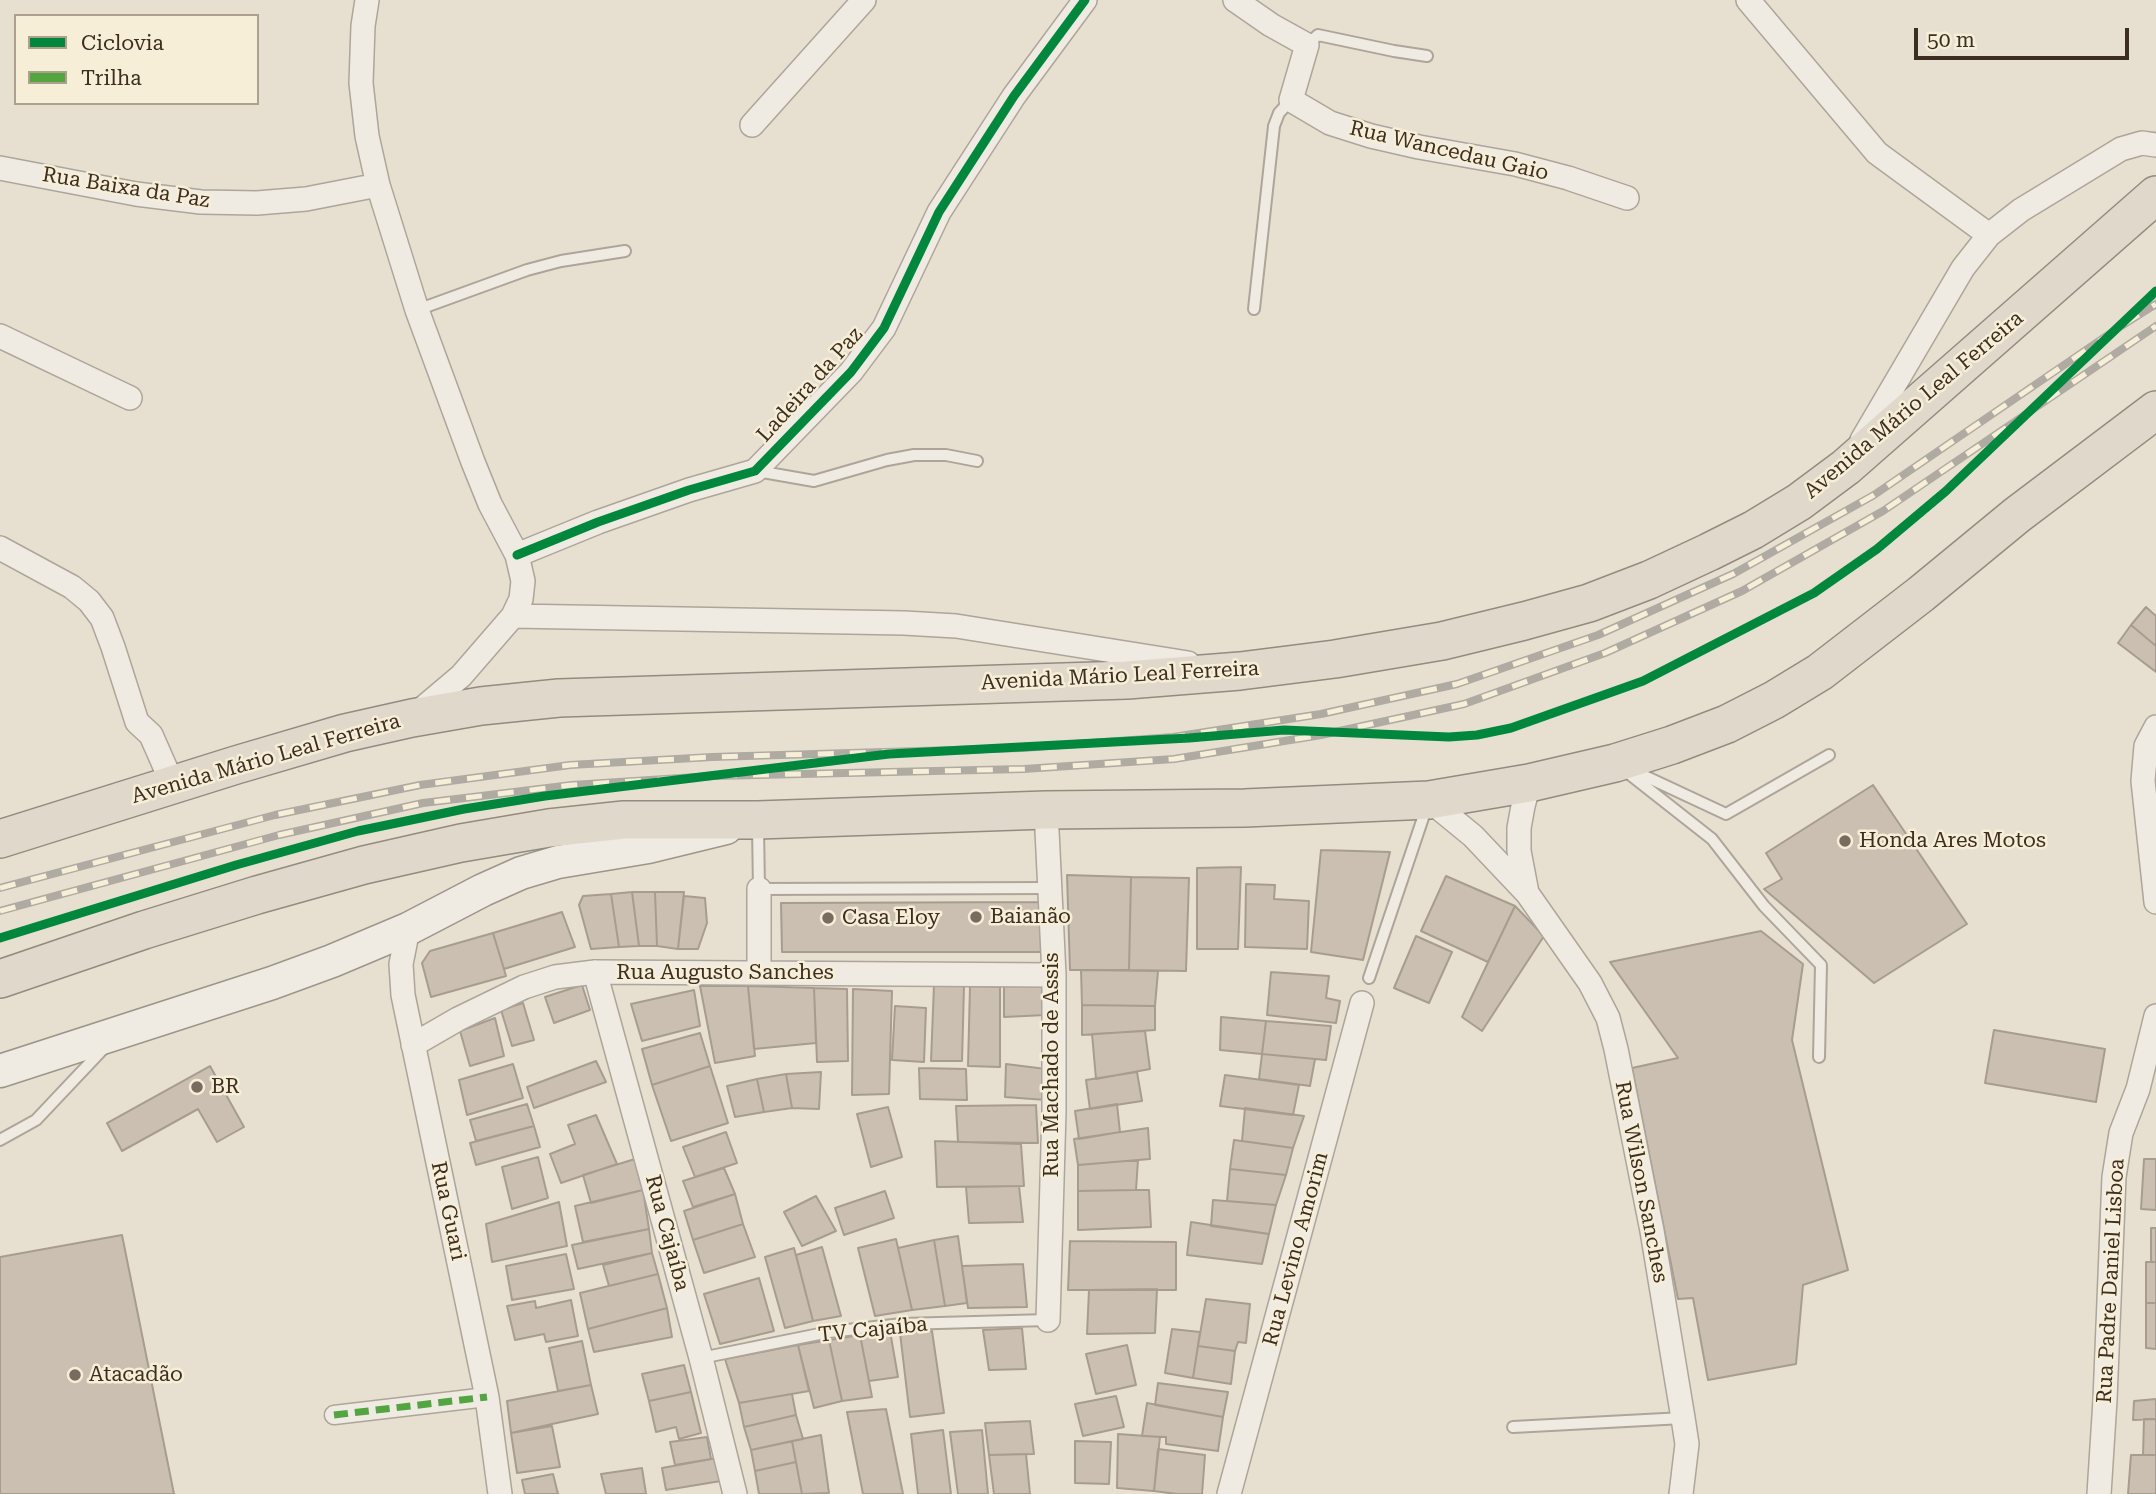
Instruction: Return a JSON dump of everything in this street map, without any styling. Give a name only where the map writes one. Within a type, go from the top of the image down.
[{"type":"highway","name":"Avenida Mário Leal Ferreira","points":[[0,839],[293,747],[412,718],[481,706],[559,698],[1126,680],[1240,671],[1442,641],[1589,603],[1649,580],[1744,535],[1800,502],[1846,467],[2156,195]]},
{"type":"highway","points":[[0,979],[144,930],[324,876],[461,843],[549,828],[624,820],[758,820],[1046,810],[1245,808],[1429,800],[1529,783],[1615,763],[1727,724],[1820,672],[2017,515],[2156,410]]},
{"type":"main road","points":[[0,1071],[332,961],[408,929],[521,873],[558,862],[648,847],[758,820]]},
{"type":"street","points":[[367,0],[363,26],[361,83],[367,136],[378,185],[417,310],[481,483],[517,555],[523,580],[521,599],[513,615],[461,676],[412,718]]},
{"type":"street","points":[[752,125],[864,0]]},
{"type":"street","name":"Ladeira da Paz","points":[[517,555],[598,522],[689,490],[755,471],[851,372],[884,328],[939,212],[1014,96],[1085,0]]},
{"type":"street","points":[[1235,0],[1271,25],[1307,44],[1291,100]]},
{"type":"street","points":[[1748,0],[1877,153],[1989,235]]},
{"type":"street","name":"Rua Wancedau Gaio","points":[[1291,100],[1330,123],[1371,136],[1515,164],[1627,198]]},
{"type":"street","points":[[1846,467],[1963,268],[1989,235],[2021,210],[2121,149],[2142,143],[2156,145]]},
{"type":"street","name":"Rua Baixa da Paz","points":[[0,168],[136,194],[201,202],[257,203],[306,199],[378,185]]},
{"type":"street","points":[[0,336],[130,398]]},
{"type":"street","points":[[0,548],[72,587],[89,601],[102,618],[137,722],[151,734],[173,785]]},
{"type":"street","points":[[513,615],[829,620],[956,626],[1240,671]]},
{"type":"street","points":[[2156,727],[2146,746],[2156,902]]},
{"type":"street","name":"Rua Wilson Sanches","points":[[1527,892],[1519,851],[1519,828],[1529,783]]},
{"type":"street","name":"Rua Wilson Sanches","points":[[1429,800],[1473,836],[1527,892],[1590,983],[1608,1018],[1650,1218],[1687,1444],[1681,1494]]},
{"type":"street","name":"Rua Machado de Assis","points":[[1046,810],[1054,975],[1054,1111],[1048,1321]]},
{"type":"street","points":[[759,889],[759,973]]},
{"type":"street","name":"Rua Guari","points":[[408,929],[401,964],[403,995],[487,1397],[500,1494]]},
{"type":"street","name":"Rua Augusto Sanches","points":[[413,1045],[458,1018],[524,987],[555,977],[595,972],[1054,975]]},
{"type":"street","name":"Rua Cajaíba","points":[[595,972],[701,1358],[735,1494]]},
{"type":"street","name":"Rua Levino Amorim","points":[[1229,1494],[1362,1003]]},
{"type":"street","name":"Rua Padre Daniel Lisboa","points":[[2099,1494],[2114,1177],[2121,1133],[2147,1086],[2156,1016]]},
{"type":"street","points":[[334,1415],[487,1397]]},
{"type":"lane","points":[[1307,44],[1318,35],[1427,56]]},
{"type":"lane","points":[[1254,309],[1274,126],[1279,113],[1291,100]]},
{"type":"lane","points":[[417,310],[527,270],[562,261],[625,251]]},
{"type":"lane","points":[[755,471],[814,481],[887,460],[914,456],[946,455],[977,461]]},
{"type":"lane","points":[[1615,763],[1726,814],[1829,755]]},
{"type":"lane","points":[[1615,763],[1713,839],[1764,906],[1821,965],[1819,1057]]},
{"type":"lane","points":[[1369,978],[1429,800]]},
{"type":"lane","points":[[758,820],[759,889],[1051,888]]},
{"type":"lane","points":[[0,1140],[36,1120],[118,1033]]},
{"type":"lane","name":"TV Cajaíba","points":[[701,1358],[829,1332],[902,1324],[1048,1321]]},
{"type":"lane","points":[[1513,1427],[1683,1418]]},
{"type":"building","points":[[2146,607],[2156,616],[2156,646],[2131,625]]},
{"type":"building","points":[[2131,625],[2156,646],[2156,672],[2118,643]]},
{"type":"building","points":[[1873,785],[1967,924],[1874,983],[1764,889],[1782,879],[1766,853]]},
{"type":"building","points":[[1321,850],[1390,852],[1363,960],[1311,952]]},
{"type":"building","points":[[1241,867],[1238,949],[1197,949],[1197,868]]},
{"type":"building","points":[[1067,875],[1131,877],[1129,970],[1070,970]]},
{"type":"building","points":[[1446,876],[1515,906],[1488,962],[1421,931]]},
{"type":"building","points":[[1131,877],[1189,878],[1186,971],[1129,970]]},
{"type":"building","points":[[1246,884],[1275,885],[1274,899],[1309,901],[1307,949],[1245,947]]},
{"type":"building","points":[[632,892],[639,946],[619,947],[611,894]]},
{"type":"building","points":[[632,892],[655,892],[657,946],[639,946]]},
{"type":"building","points":[[655,892],[684,892],[678,949],[657,946]]},
{"type":"building","points":[[611,894],[619,947],[591,949],[579,905],[583,896]]},
{"type":"building","points":[[684,896],[705,898],[707,923],[698,949],[678,949]]},
{"type":"building","points":[[1042,902],[1043,952],[782,952],[781,903]]},
{"type":"building","points":[[1515,906],[1544,936],[1482,1031],[1462,1017]]},
{"type":"building","points":[[562,912],[575,947],[504,969],[493,933]]},
{"type":"building","points":[[1761,931],[1803,964],[1792,1040],[1848,1270],[1803,1285],[1796,1364],[1708,1380],[1693,1298],[1678,1299],[1632,1068],[1678,1058],[1610,962]]},
{"type":"building","points":[[493,933],[506,976],[431,997],[422,963],[430,951]]},
{"type":"building","points":[[1416,936],[1452,952],[1429,1003],[1394,988]]},
{"type":"building","points":[[1081,970],[1158,971],[1155,1006],[1082,1005]]},
{"type":"building","points":[[1271,972],[1329,976],[1326,998],[1340,1001],[1336,1023],[1267,1015]]},
{"type":"building","points":[[582,985],[590,1010],[554,1023],[545,997]]},
{"type":"building","points":[[934,985],[964,986],[962,1061],[931,1061]]},
{"type":"building","points":[[700,986],[748,986],[755,1056],[715,1063]]},
{"type":"building","points":[[748,986],[814,988],[816,1043],[754,1049]]},
{"type":"building","points":[[970,986],[1000,987],[1000,1067],[968,1066]]},
{"type":"building","points":[[1004,986],[1046,986],[1046,1015],[1004,1017]]},
{"type":"building","points":[[814,988],[847,989],[848,1061],[817,1062]]},
{"type":"building","points":[[853,989],[892,991],[889,1094],[852,1095]]},
{"type":"building","points":[[694,990],[700,1026],[642,1041],[631,1004]]},
{"type":"building","points":[[523,1003],[534,1040],[512,1046],[501,1010]]},
{"type":"building","points":[[1082,1005],[1155,1006],[1155,1030],[1082,1035]]},
{"type":"building","points":[[895,1006],[926,1008],[924,1062],[892,1060]]},
{"type":"building","points":[[1221,1017],[1266,1021],[1262,1054],[1220,1050]]},
{"type":"building","points":[[495,1018],[504,1056],[470,1066],[460,1031]]},
{"type":"building","points":[[1266,1021],[1331,1026],[1326,1060],[1262,1054]]},
{"type":"building","points":[[1994,1030],[2105,1049],[2096,1102],[1985,1083]]},
{"type":"building","points":[[1145,1031],[1150,1069],[1096,1079],[1092,1034]]},
{"type":"building","points":[[700,1033],[710,1066],[652,1085],[642,1049]]},
{"type":"building","points":[[1262,1054],[1315,1059],[1310,1086],[1259,1079]]},
{"type":"building","points":[[596,1061],[606,1082],[534,1108],[527,1087]]},
{"type":"building","points":[[513,1064],[523,1098],[467,1115],[459,1080]]},
{"type":"building","points":[[1006,1064],[1046,1069],[1046,1100],[1005,1097]]},
{"type":"building","name":"BR","points":[[210,1066],[244,1127],[217,1142],[198,1109],[122,1151],[107,1123]]},
{"type":"building","points":[[710,1066],[728,1123],[671,1141],[652,1085]]},
{"type":"building","points":[[919,1068],[966,1069],[967,1100],[920,1099]]},
{"type":"building","points":[[821,1072],[819,1109],[792,1108],[786,1074]]},
{"type":"building","points":[[1137,1072],[1142,1101],[1090,1109],[1086,1080]]},
{"type":"building","points":[[786,1074],[792,1108],[764,1112],[757,1079]]},
{"type":"building","points":[[1225,1075],[1299,1085],[1293,1115],[1220,1106]]},
{"type":"building","points":[[757,1079],[764,1112],[735,1117],[727,1086]]},
{"type":"building","points":[[527,1104],[534,1126],[476,1141],[470,1120]]},
{"type":"building","points":[[1117,1104],[1120,1132],[1079,1139],[1075,1111]]},
{"type":"building","points":[[1036,1105],[1038,1143],[958,1142],[956,1106]]},
{"type":"building","points":[[888,1107],[902,1157],[871,1167],[857,1114]]},
{"type":"building","points":[[1245,1108],[1304,1116],[1293,1148],[1242,1141]]},
{"type":"building","points":[[596,1115],[617,1164],[561,1183],[550,1154],[575,1144],[568,1125]]},
{"type":"building","points":[[534,1126],[540,1147],[476,1165],[470,1143]]},
{"type":"building","points":[[1148,1128],[1150,1159],[1078,1165],[1074,1139]]},
{"type":"building","points":[[726,1132],[737,1163],[695,1177],[683,1147]]},
{"type":"building","points":[[1234,1140],[1293,1148],[1286,1175],[1230,1169]]},
{"type":"building","points":[[935,1141],[1021,1144],[1024,1186],[937,1187]]},
{"type":"building","points":[[538,1157],[548,1198],[512,1209],[502,1167]]},
{"type":"building","points":[[635,1159],[643,1190],[591,1203],[583,1175]]},
{"type":"building","points":[[2144,1159],[2156,1159],[2156,1210],[2141,1209]]},
{"type":"building","points":[[1138,1160],[1136,1190],[1078,1191],[1078,1165]]},
{"type":"building","points":[[724,1168],[735,1194],[693,1207],[683,1181]]},
{"type":"building","points":[[1230,1169],[1286,1175],[1276,1205],[1227,1201]]},
{"type":"building","points":[[1019,1186],[1023,1222],[969,1223],[966,1187]]},
{"type":"building","points":[[643,1190],[649,1229],[583,1242],[575,1206]]},
{"type":"building","points":[[1149,1190],[1151,1227],[1078,1230],[1078,1191]]},
{"type":"building","points":[[885,1191],[894,1218],[844,1235],[835,1208]]},
{"type":"building","points":[[735,1194],[743,1224],[693,1240],[684,1211]]},
{"type":"building","points":[[816,1196],[836,1231],[802,1246],[784,1212]]},
{"type":"building","points":[[1213,1200],[1276,1205],[1269,1234],[1211,1226]]},
{"type":"building","points":[[559,1202],[567,1246],[492,1262],[486,1224]]},
{"type":"building","points":[[1191,1222],[1269,1234],[1262,1264],[1187,1255]]},
{"type":"building","points":[[743,1224],[755,1257],[704,1273],[693,1240]]},
{"type":"building","points":[[2151,1228],[2156,1228],[2156,1262],[2151,1262]]},
{"type":"building","points":[[649,1229],[652,1253],[578,1269],[572,1245]]},
{"type":"building","name":"Atacadão","points":[[122,1235],[174,1494],[0,1494],[0,1257]]},
{"type":"building","points":[[958,1236],[967,1303],[945,1306],[934,1240]]},
{"type":"building","points":[[896,1239],[912,1310],[875,1316],[858,1248]]},
{"type":"building","points":[[934,1240],[945,1306],[912,1310],[898,1248]]},
{"type":"building","points":[[1070,1241],[1176,1242],[1176,1290],[1068,1290]]},
{"type":"building","points":[[822,1247],[841,1316],[813,1321],[796,1255]]},
{"type":"building","points":[[794,1248],[813,1321],[785,1328],[765,1257]]},
{"type":"building","points":[[652,1253],[658,1274],[609,1286],[603,1265]]},
{"type":"building","points":[[566,1254],[574,1289],[512,1300],[506,1266]]},
{"type":"building","points":[[2146,1262],[2156,1262],[2156,1303],[2146,1303]]},
{"type":"building","points":[[1023,1264],[1027,1307],[968,1308],[962,1266]]},
{"type":"building","points":[[658,1274],[667,1308],[588,1329],[580,1293]]},
{"type":"building","points":[[759,1278],[774,1331],[720,1344],[704,1294]]},
{"type":"building","points":[[1157,1289],[1155,1333],[1087,1334],[1089,1290]]},
{"type":"building","points":[[1206,1299],[1250,1304],[1246,1343],[1238,1342],[1235,1351],[1198,1346]]},
{"type":"building","points":[[571,1300],[578,1336],[546,1342],[544,1334],[515,1340],[507,1306],[535,1301],[536,1308]]},
{"type":"building","points":[[2146,1303],[2156,1303],[2156,1349],[2146,1348]]},
{"type":"building","points":[[667,1308],[672,1337],[594,1352],[588,1329]]},
{"type":"building","points":[[1022,1328],[1026,1369],[989,1370],[983,1330]]},
{"type":"building","points":[[1172,1329],[1200,1332],[1193,1378],[1165,1373]]},
{"type":"building","points":[[890,1331],[898,1377],[869,1381],[860,1335]]},
{"type":"building","points":[[932,1331],[944,1413],[910,1417],[900,1333]]},
{"type":"building","points":[[860,1335],[872,1397],[842,1401],[829,1340]]},
{"type":"building","points":[[829,1340],[842,1401],[814,1408],[798,1345]]},
{"type":"building","points":[[582,1341],[591,1385],[558,1391],[549,1348]]},
{"type":"building","points":[[798,1345],[809,1391],[739,1403],[725,1359]]},
{"type":"building","points":[[1127,1345],[1136,1385],[1096,1394],[1086,1354]]},
{"type":"building","points":[[1198,1346],[1235,1351],[1231,1384],[1193,1378]]},
{"type":"building","points":[[684,1365],[691,1392],[649,1401],[642,1374]]},
{"type":"building","points":[[1158,1383],[1228,1392],[1223,1417],[1155,1405]]},
{"type":"building","points":[[591,1385],[598,1414],[511,1433],[507,1401]]},
{"type":"building","points":[[691,1392],[701,1433],[679,1439],[676,1427],[656,1432],[649,1401]]},
{"type":"building","points":[[792,1394],[796,1415],[744,1427],[739,1403]]},
{"type":"building","points":[[1116,1396],[1124,1427],[1083,1436],[1075,1404]]},
{"type":"building","points":[[2156,1399],[2156,1419],[2133,1420],[2134,1401]]},
{"type":"building","points":[[1147,1403],[1223,1417],[1218,1451],[1166,1444],[1166,1437],[1142,1436]]},
{"type":"building","points":[[886,1409],[903,1494],[863,1494],[847,1412]]},
{"type":"building","points":[[796,1415],[803,1439],[751,1450],[744,1427]]},
{"type":"building","points":[[2144,1419],[2156,1419],[2156,1455],[2143,1455]]},
{"type":"building","points":[[1030,1421],[1034,1454],[989,1455],[985,1423]]},
{"type":"building","points":[[552,1426],[560,1467],[517,1473],[511,1433]]},
{"type":"building","points":[[943,1430],[951,1494],[918,1494],[911,1434]]},
{"type":"building","points":[[982,1430],[988,1494],[958,1494],[950,1432]]},
{"type":"building","points":[[1118,1434],[1160,1437],[1154,1491],[1117,1488]]},
{"type":"building","points":[[821,1435],[829,1493],[802,1494],[792,1441]]},
{"type":"building","points":[[707,1437],[711,1459],[675,1465],[670,1442]]},
{"type":"building","points":[[792,1441],[796,1462],[755,1471],[751,1450]]},
{"type":"building","points":[[1075,1441],[1111,1442],[1109,1484],[1075,1483]]},
{"type":"building","points":[[1158,1449],[1205,1455],[1202,1494],[1154,1491]]},
{"type":"building","points":[[1026,1454],[1030,1494],[994,1494],[989,1455]]},
{"type":"building","points":[[2131,1455],[2156,1455],[2156,1494],[2128,1494]]},
{"type":"building","points":[[717,1458],[721,1481],[666,1490],[662,1468]]},
{"type":"building","points":[[796,1462],[802,1494],[759,1494],[755,1471]]},
{"type":"building","points":[[642,1468],[646,1494],[606,1494],[601,1474]]},
{"type":"building","points":[[553,1474],[558,1494],[525,1494],[522,1480]]},
{"type":"railway","points":[[0,888],[275,815],[420,785],[570,765],[712,757],[1022,748],[1173,737],[1321,714],[1457,684],[1598,635],[1733,574],[1874,495],[2156,304]]},
{"type":"railway","points":[[0,911],[279,835],[423,803],[572,785],[712,776],[1024,769],[1174,759],[1321,735],[1464,704],[1605,653],[1742,591],[1883,511],[2156,326]]},
{"type":"marked path","points":[[334,1415],[487,1397]]},
{"type":"cycle path","points":[[517,555],[598,522],[689,490],[755,471],[851,372],[884,328],[939,212],[1014,96],[1085,0]]},
{"type":"cycle path","points":[[0,938],[236,865],[358,831],[464,809],[545,796],[889,754],[1189,738],[1284,730],[1449,737],[1511,728],[1643,681],[1814,593],[1877,549],[1946,491],[2156,291]]},
{"type":"place","name":"Honda Ares Motos","points":[[1845,841]]},
{"type":"place","name":"Baianão","points":[[976,917]]},
{"type":"place","name":"Casa Eloy","points":[[828,918]]},
{"type":"place","name":"BR","points":[[197,1087]]},
{"type":"place","name":"Atacadão","points":[[75,1375]]}]
